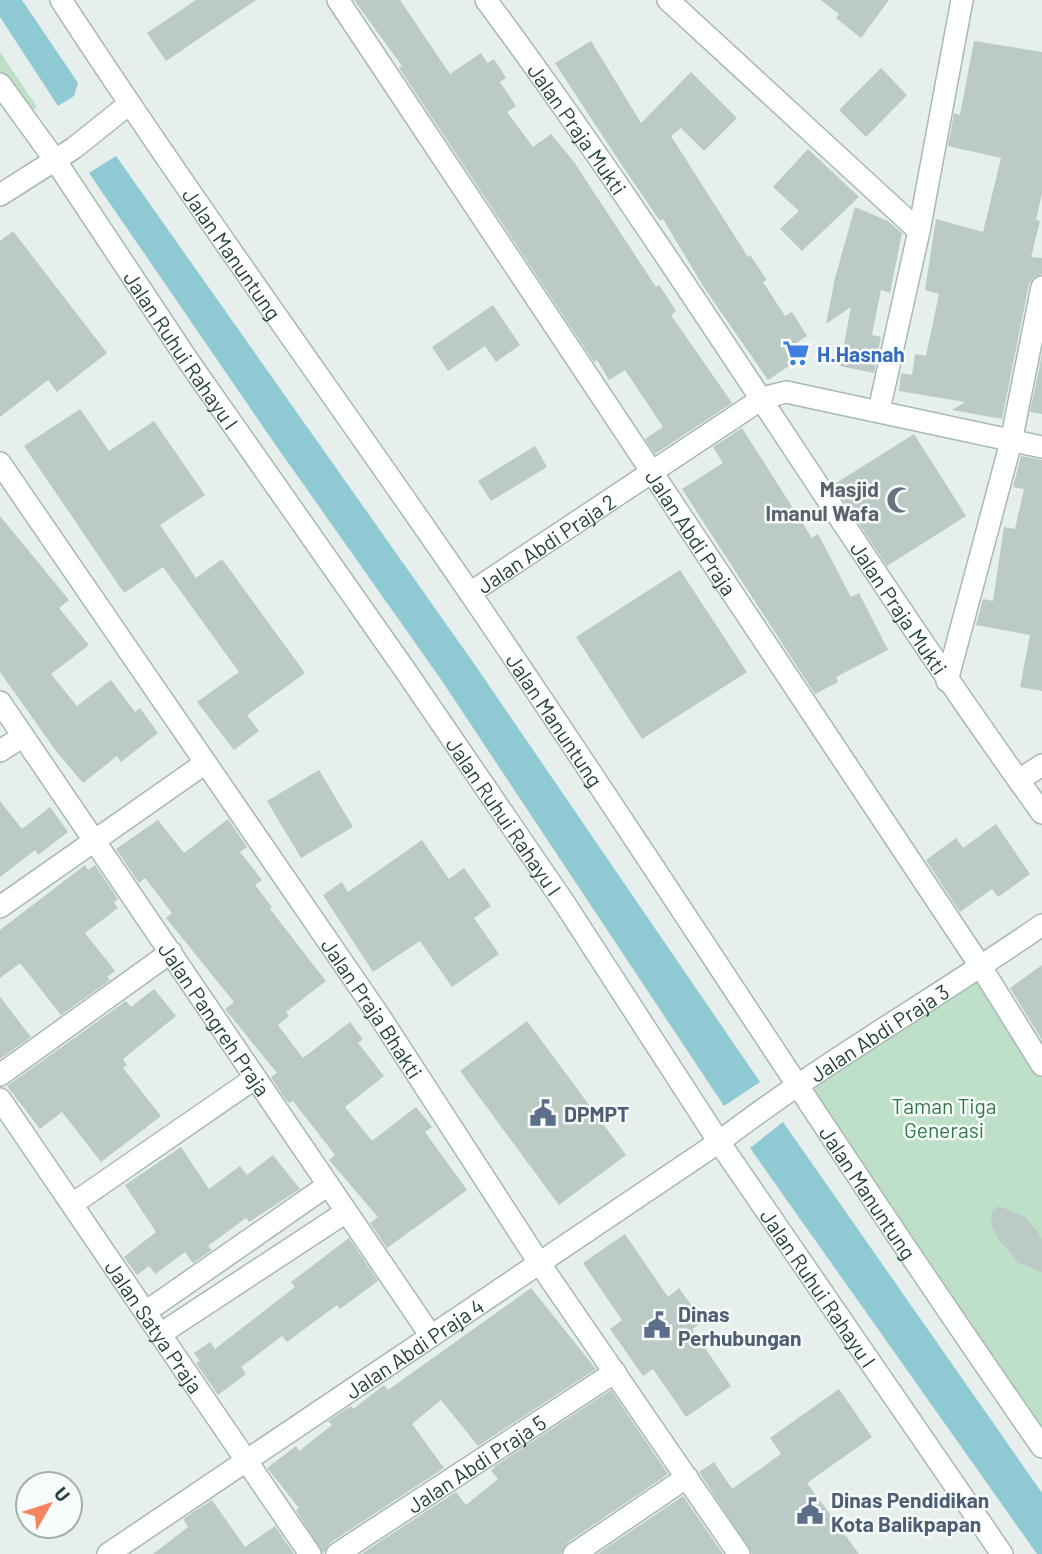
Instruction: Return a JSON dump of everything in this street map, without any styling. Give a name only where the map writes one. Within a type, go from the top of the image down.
[{"type":"street","name":"Jalan Manuntung","points":[[61,0],[129,104],[470,593],[795,1085],[1042,1447]]},
{"type":"street","name":"Jalan Abdi Praja","points":[[338,0],[981,967],[1042,1065]]},
{"type":"street","name":"Jalan Praja Mukti","points":[[486,0],[546,81],[763,398],[947,681],[1042,813]]},
{"type":"street","points":[[668,0],[919,231]]},
{"type":"street","points":[[879,410],[919,231],[956,4]]},
{"type":"street","name":"Jalan Ruhui Rahayu I","points":[[0,84],[55,160],[188,362],[268,471],[727,1137],[1002,1554]]},
{"type":"street","points":[[0,195],[74,148],[129,104]]},
{"type":"street","points":[[947,681],[1011,442],[1042,287]]},
{"type":"street","points":[[763,398],[786,392],[1042,447]]},
{"type":"street","name":"Jalan Abdi Praja 2","points":[[470,593],[763,398]]},
{"type":"street","name":"Jalan Praja Bhakti","points":[[0,463],[380,1017],[540,1264],[739,1554]]},
{"type":"street","name":"Jalan Pangreh Praja","points":[[0,702],[431,1335]]},
{"type":"street","points":[[0,751],[23,736]]},
{"type":"street","points":[[0,907],[204,764]]},
{"type":"street","points":[[1019,780],[1042,765]]},
{"type":"street","name":"Jalan Abdi Praja 3","points":[[727,1137],[795,1085],[1042,925]]},
{"type":"street","points":[[0,1075],[170,952]]},
{"type":"street","points":[[74,1203],[255,1078]]},
{"type":"street","name":"Jalan Satya Praja","points":[[0,1099],[74,1203],[310,1554]]},
{"type":"street","name":"Jalan Abdi Praja 4","points":[[108,1554],[727,1137]]},
{"type":"street","points":[[146,1311],[328,1185]]},
{"type":"street","points":[[162,1334],[346,1212]]},
{"type":"street","name":"Jalan Abdi Praja 5","points":[[337,1554],[615,1372]]},
{"type":"street","points":[[574,1554],[687,1477]]},
{"type":"green space","points":[[0,52],[37,107],[24,118],[0,82]]},
{"type":"green space","name":"Taman Tiga Generasi","points":[[978,978],[1042,1078],[1042,1436],[805,1089]]},
{"type":"water","points":[[0,0],[22,0],[78,83],[74,96],[58,106],[0,17]]},
{"type":"water","points":[[116,156],[475,665],[760,1082],[724,1106],[440,678],[89,173]]},
{"type":"water","points":[[783,1122],[1042,1493],[1042,1554],[1037,1554],[750,1148]]},
{"type":"building","points":[[196,0],[256,0],[166,61],[147,33]]},
{"type":"building","points":[[354,0],[400,0],[450,74],[481,53],[487,63],[494,59],[506,78],[500,82],[516,106],[507,112],[533,147],[551,134],[574,162],[656,287],[659,285],[676,311],[671,315],[732,403],[655,454],[645,439],[663,427],[625,370],[609,380],[597,360],[594,362],[399,68],[402,66]]},
{"type":"building","points":[[821,0],[889,0],[861,38],[836,18],[839,14]]},
{"type":"building","points":[[591,41],[641,123],[691,72],[737,118],[704,151],[681,128],[671,136],[748,257],[750,255],[767,280],[763,282],[785,316],[792,312],[807,336],[787,349],[795,362],[768,380],[703,286],[663,219],[660,221],[555,63]]},
{"type":"building","points":[[974,41],[1042,52],[1042,193],[1036,220],[1040,221],[1031,257],[1042,258],[1042,274],[1033,278],[1029,284],[1002,419],[952,410],[965,402],[899,391],[901,373],[912,375],[915,354],[926,356],[939,294],[925,290],[936,219],[983,232],[1001,158],[948,146],[954,113],[960,115]]},
{"type":"building","points":[[881,68],[907,95],[866,137],[839,110]]},
{"type":"building","points":[[808,149],[859,197],[802,251],[780,229],[799,211],[773,187]]},
{"type":"building","points":[[855,207],[888,221],[902,233],[890,293],[881,290],[872,335],[881,337],[874,373],[840,366],[851,307],[826,324],[835,278]]},
{"type":"building","points":[[13,231],[107,353],[57,392],[48,380],[0,417],[0,241]]},
{"type":"building","points":[[493,305],[520,345],[496,362],[485,346],[448,371],[432,347]]},
{"type":"building","points":[[1042,354],[1042,414],[1030,412]]},
{"type":"building","points":[[80,409],[109,451],[154,421],[205,495],[160,525],[196,578],[222,559],[305,673],[247,715],[259,731],[234,750],[197,702],[239,672],[163,567],[124,593],[24,446]]},
{"type":"building","points":[[742,428],[812,538],[818,534],[851,597],[859,593],[888,650],[836,677],[838,682],[815,694],[682,489],[723,463],[713,447]]},
{"type":"building","name":"Masjid Imanul Wafa","points":[[914,434],[966,516],[887,566],[833,485]]},
{"type":"building","points":[[535,446],[547,467],[491,501],[478,481]]},
{"type":"building","points":[[1021,456],[1042,460],[1042,691],[1020,687],[1030,635],[976,625],[983,599],[993,601],[1004,527],[1015,529],[1024,489],[1013,487]]},
{"type":"building","points":[[0,516],[69,600],[59,608],[89,645],[51,674],[77,706],[111,680],[135,712],[140,708],[158,733],[121,762],[117,756],[83,783],[56,751],[0,672]]},
{"type":"building","points":[[680,570],[747,672],[642,739],[576,637]]},
{"type":"building","points":[[319,770],[353,827],[301,858],[267,801]]},
{"type":"building","points":[[0,801],[22,829],[50,807],[68,832],[38,855],[35,850],[0,877]]},
{"type":"building","points":[[228,819],[247,847],[240,852],[262,880],[255,885],[272,907],[270,909],[326,981],[286,1012],[289,1016],[278,1025],[303,1058],[350,1022],[363,1039],[358,1043],[384,1076],[345,1107],[372,1141],[416,1107],[432,1127],[425,1132],[467,1190],[387,1248],[370,1223],[378,1217],[329,1160],[335,1155],[293,1101],[289,1103],[284,1097],[271,1077],[277,1073],[225,1009],[234,1002],[166,918],[172,913],[145,878],[139,883],[116,849],[158,820],[184,853]]},
{"type":"building","points":[[996,824],[1030,874],[998,897],[992,889],[960,912],[926,860],[956,838],[963,848]]},
{"type":"building","points":[[422,840],[449,879],[464,868],[491,906],[474,918],[499,954],[452,987],[420,941],[373,972],[323,895],[342,882],[348,892]]},
{"type":"building","points":[[85,865],[88,870],[95,865],[118,899],[114,903],[118,908],[85,933],[115,971],[107,977],[110,980],[61,1015],[20,963],[0,978],[0,930]]},
{"type":"building","points":[[1042,965],[1042,1040],[1010,988]]},
{"type":"building","points":[[154,989],[176,1016],[123,1059],[127,1065],[123,1068],[161,1116],[101,1162],[62,1112],[40,1129],[7,1086],[126,1001],[131,1007]]},
{"type":"building","points":[[0,997],[31,1037],[0,1059]]},
{"type":"building","name":"DPMPT","points":[[527,1021],[626,1155],[559,1205],[460,1071]]},
{"type":"building","points":[[181,1147],[209,1189],[240,1166],[247,1175],[273,1155],[300,1189],[249,1222],[246,1218],[208,1246],[212,1250],[193,1263],[185,1252],[155,1274],[149,1266],[137,1275],[124,1257],[156,1232],[125,1185]]},
{"type":"building","points":[[999,1206],[1025,1217],[1038,1232],[1042,1240],[1042,1272],[1019,1263],[999,1240],[992,1227],[991,1213]]},
{"type":"building","name":"Dinas Perhubungan","points":[[625,1234],[668,1297],[679,1288],[703,1322],[692,1329],[731,1386],[686,1417],[653,1369],[643,1376],[610,1329],[622,1320],[583,1263]]},
{"type":"building","points":[[349,1238],[378,1281],[340,1309],[337,1305],[287,1342],[282,1336],[241,1367],[246,1374],[218,1395],[196,1363],[200,1361],[194,1353],[210,1342],[215,1349],[295,1287],[291,1282]]},
{"type":"building","points":[[531,1288],[596,1369],[478,1446],[441,1400],[412,1424],[444,1468],[330,1543],[323,1554],[296,1510],[299,1508],[267,1468],[296,1446],[299,1451],[332,1425],[328,1421],[351,1406],[353,1409],[384,1385],[388,1390]]},
{"type":"building","points":[[839,1389],[872,1437],[807,1483],[859,1554],[752,1554],[699,1472],[714,1462],[732,1489],[781,1454],[770,1438]]},
{"type":"building","points":[[611,1390],[668,1474],[567,1543],[561,1554],[361,1554],[456,1492],[466,1505],[498,1479],[491,1471],[495,1466]]},
{"type":"building","points":[[683,1496],[723,1554],[597,1554]]},
{"type":"building","points":[[212,1500],[245,1547],[275,1526],[294,1554],[153,1554],[188,1527],[183,1519]]},
{"type":"place","name":"H.Hasnah","points":[[796,353]]},
{"type":"place","name":"Masjid Imanul Wafa","points":[[900,500]]},
{"type":"place","name":"DPMPT","points":[[543,1113]]},
{"type":"place","name":"Dinas Perhubungan","points":[[657,1325]]},
{"type":"place","name":"Dinas Pendidikan Kota Balikpapan","points":[[810,1511]]}]
